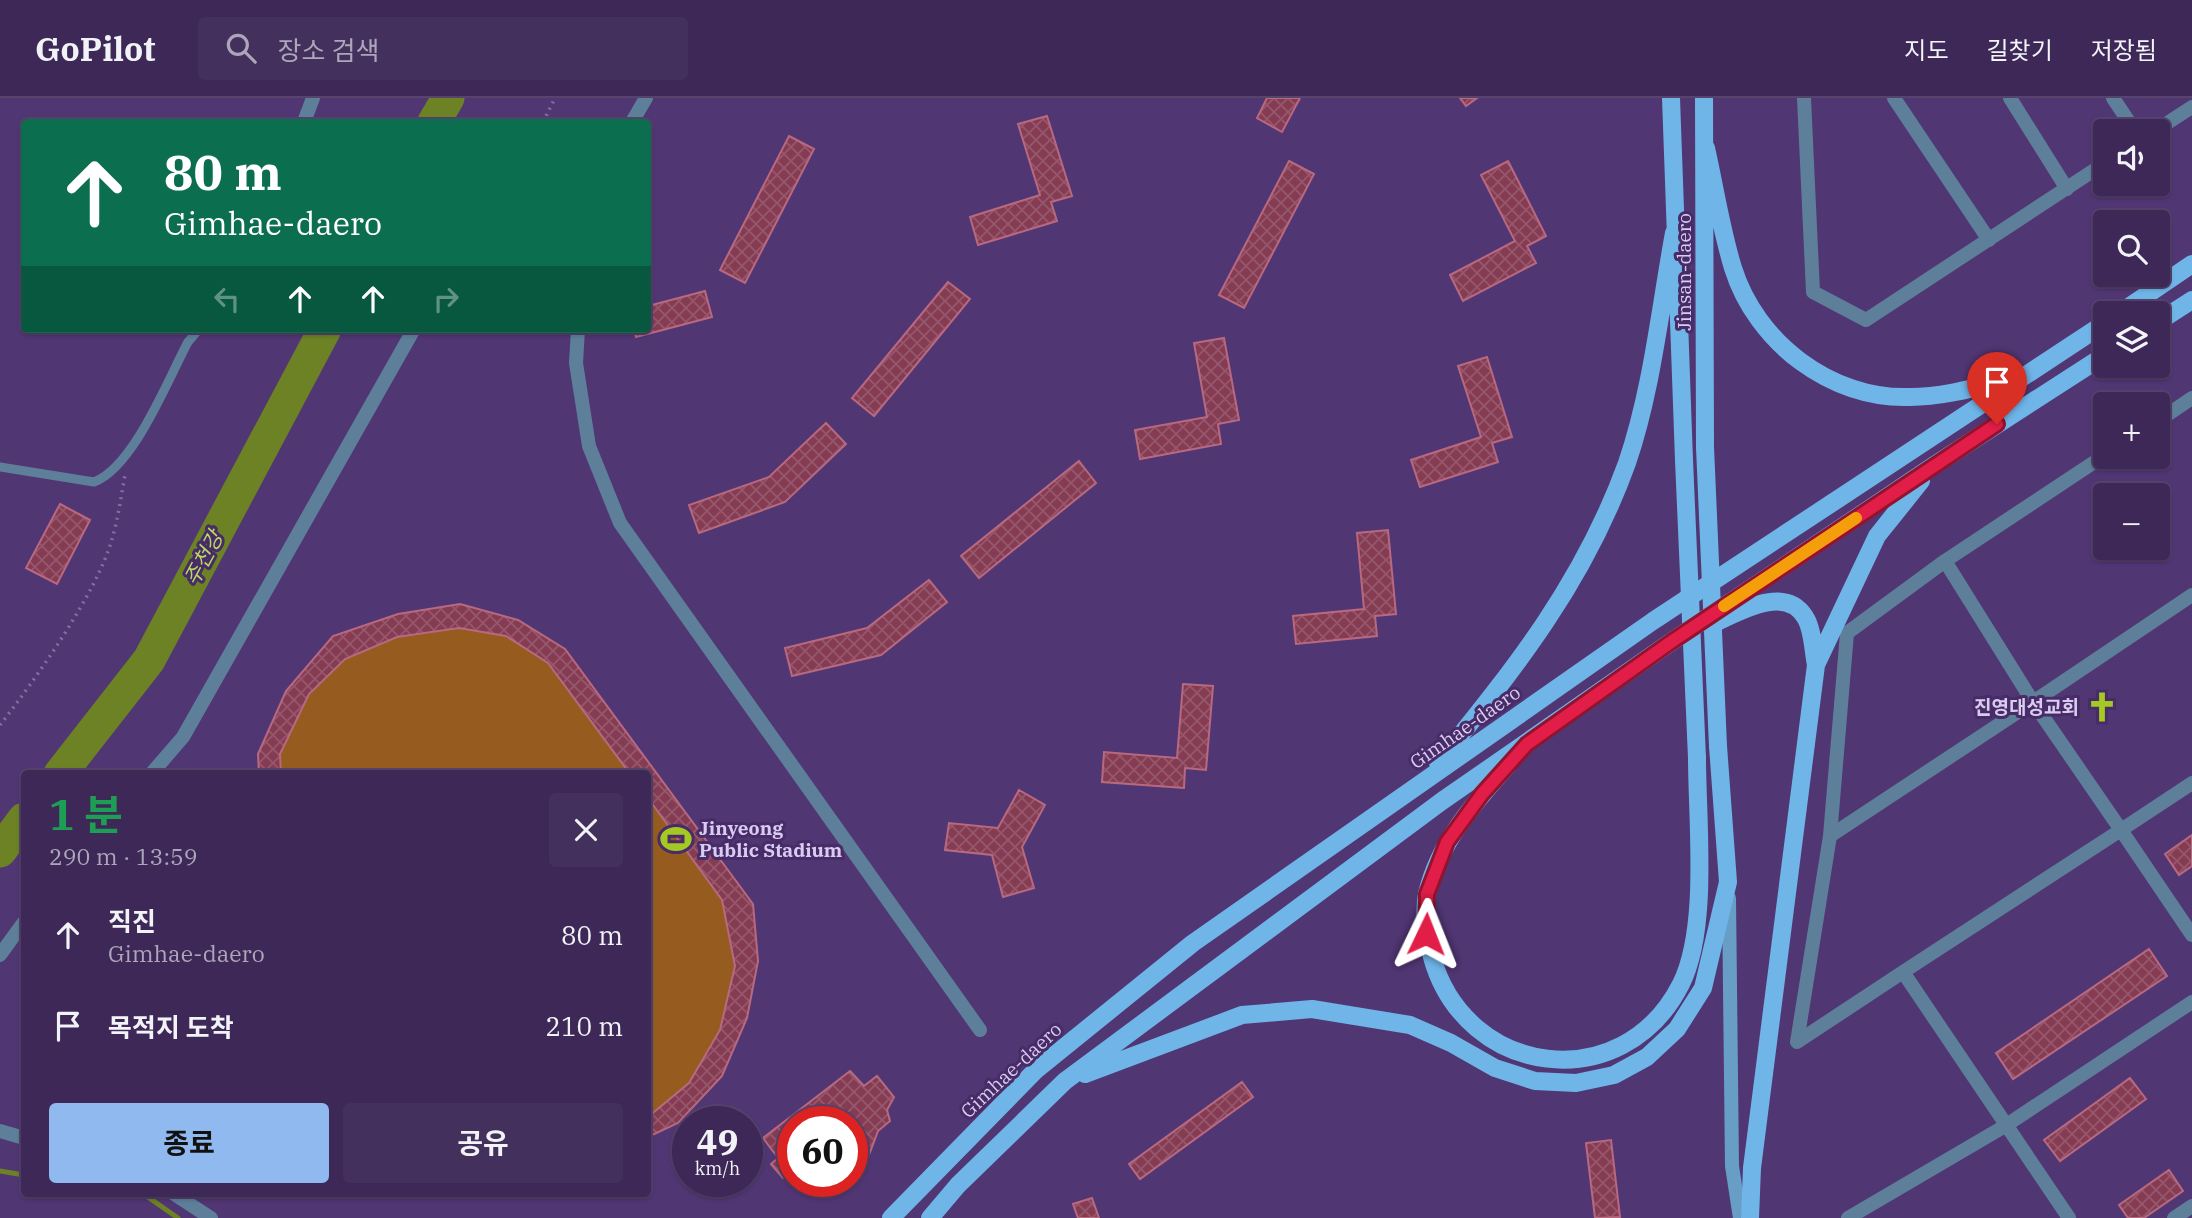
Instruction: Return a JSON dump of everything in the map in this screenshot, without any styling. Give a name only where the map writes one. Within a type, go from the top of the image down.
[{"type":"main road","name":"Jinsan-daero","points":[[1671,98],[1674,233]]},
{"type":"main road","name":"Jinsan-daero","points":[[1065,1081],[1242,1015],[1312,1009],[1410,1025],[1451,1043],[1495,1068],[1535,1081],[1576,1083],[1614,1075],[1647,1057],[1677,1029],[1703,988],[1728,882],[1718,746],[1705,447],[1704,98]]},
{"type":"main road","points":[[1706,148],[1733,269],[1754,314],[1780,345],[1815,372],[1863,393],[1909,398],[2029,375]]},
{"type":"main road","points":[[1527,744],[1482,794],[1447,842],[1427,894],[1426,934],[1438,979],[1457,1009],[1477,1029],[1504,1047],[1542,1059],[1577,1061],[1611,1052],[1640,1034],[1663,1010],[1681,983],[1698,905],[1697,758],[1674,233]]},
{"type":"main road","points":[[1423,782],[1520,663],[1566,594],[1601,525],[1627,461],[1645,390],[1674,233]]},
{"type":"main road","points":[[2138,301],[2192,264]]},
{"type":"main road","points":[[2170,314],[2192,300]]},
{"type":"main road","name":"Gimhae-daero","points":[[891,1218],[1036,1070],[1193,943],[1653,621],[2093,331]]},
{"type":"main road","points":[[930,1218],[958,1185],[1065,1081],[1442,801],[1671,642],[1933,466],[2093,363]]},
{"type":"main road","points":[[1750,1218],[1752,1168],[1816,665],[1877,536],[1933,466]]},
{"type":"main road","points":[[1671,642],[1760,604],[1781,601],[1797,606],[1807,619],[1816,665]]},
{"type":"main road","points":[[1728,882],[1732,1166],[1740,1218]]},
{"type":"street","points":[[305,119],[313,98]]},
{"type":"street","points":[[634,119],[646,98]]},
{"type":"street","points":[[1804,98],[1813,292],[1866,320],[2093,171]]},
{"type":"street","points":[[1894,98],[1989,240]]},
{"type":"street","points":[[2010,98],[2067,189]]},
{"type":"street","points":[[2113,98],[2127,119]]},
{"type":"street","points":[[2170,121],[2192,107]]},
{"type":"street","points":[[154,770],[183,737],[412,333]]},
{"type":"street","points":[[578,333],[576,363],[589,446],[620,523],[979,1030]]},
{"type":"street","points":[[2170,413],[2192,398]]},
{"type":"street","points":[[2093,463],[1945,561],[1847,632],[1830,836],[1797,1042],[2192,783]]},
{"type":"street","points":[[1945,561],[2034,702],[2192,935]]},
{"type":"street","points":[[1830,836],[2192,595]]},
{"type":"street","points":[[0,955],[21,926]]},
{"type":"street","points":[[1903,972],[2069,1218]]},
{"type":"street","points":[[1848,1218],[2005,1126],[2192,1002]]},
{"type":"street","points":[[0,1131],[21,1137]]},
{"type":"street","points":[[179,1197],[211,1218]]},
{"type":"street","points":[[2175,1218],[2192,1206]]},
{"type":"lane","points":[[0,467],[94,482],[106,478],[122,461],[197,333]]},
{"type":"path","points":[[544,119],[555,98]]},
{"type":"path","points":[[0,724],[19,700],[97,579],[112,540],[126,468],[122,461]]},
{"type":"shaded area","name":"Jinyeong Public Stadium","points":[[460,604],[518,620],[565,649],[753,904],[758,961],[722,1076],[694,1106],[672,1106],[672,1126],[651,1136],[651,770],[259,770],[258,754],[286,691],[333,636],[398,614]]},
{"type":"building","points":[[1267,98],[1300,98],[1282,132],[1257,118]]},
{"type":"building","points":[[1460,98],[1477,98],[1466,106]]},
{"type":"building","points":[[1047,116],[1072,196],[1051,202],[1057,221],[978,245],[970,217],[1040,195],[1018,124]]},
{"type":"building","points":[[789,136],[814,149],[745,283],[720,270]]},
{"type":"building","points":[[1289,161],[1314,174],[1244,308],[1219,295]]},
{"type":"building","points":[[1508,161],[1546,236],[1527,246],[1536,263],[1463,301],[1450,275],[1515,241],[1481,175]]},
{"type":"building","points":[[948,282],[970,299],[874,416],[852,398]]},
{"type":"building","points":[[705,291],[712,317],[636,337],[635,333],[651,333],[651,305]]},
{"type":"building","points":[[1224,338],[1239,420],[1218,424],[1221,444],[1140,459],[1135,430],[1207,417],[1194,343]]},
{"type":"building","points":[[1487,357],[1512,437],[1492,443],[1498,462],[1420,487],[1411,460],[1481,437],[1458,366]]},
{"type":"building","points":[[826,423],[846,444],[785,502],[699,533],[689,505],[769,477]]},
{"type":"building","points":[[1079,461],[1096,483],[979,578],[961,556]]},
{"type":"building","points":[[60,504],[90,520],[57,584],[26,568]]},
{"type":"building","points":[[1388,530],[1396,614],[1375,616],[1377,636],[1296,644],[1293,616],[1364,609],[1357,533]]},
{"type":"building","points":[[929,580],[947,602],[881,655],[792,676],[785,648],[867,628]]},
{"type":"building","points":[[460,604],[518,620],[565,649],[753,904],[758,961],[747,1018],[722,1076],[694,1106],[672,1106],[672,1126],[651,1136],[651,1115],[689,1083],[720,1030],[735,966],[722,900],[651,802],[651,770],[627,770],[548,663],[506,636],[459,628],[397,637],[345,659],[309,694],[280,754],[281,770],[259,770],[258,754],[286,691],[333,636],[398,614]]},
{"type":"building","points":[[1183,684],[1213,686],[1206,770],[1185,768],[1184,788],[1102,782],[1104,752],[1177,758]]},
{"type":"building","points":[[1019,790],[1045,805],[1022,847],[1034,888],[1003,897],[992,855],[945,850],[949,823],[998,828]]},
{"type":"building","points":[[2192,835],[2192,866],[2179,875],[2165,854]]},
{"type":"building","points":[[2149,949],[2167,976],[2013,1079],[1996,1053]]},
{"type":"building","points":[[850,1071],[864,1086],[877,1076],[894,1097],[887,1110],[890,1121],[878,1131],[868,1156],[868,1106],[805,1106]]},
{"type":"building","points":[[2130,1078],[2146,1099],[2060,1161],[2044,1140]]},
{"type":"building","points":[[1242,1082],[1253,1097],[1140,1179],[1129,1164]]},
{"type":"building","points":[[777,1127],[777,1157],[763,1138]]},
{"type":"building","points":[[1611,1140],[1620,1217],[1595,1218],[1586,1143]]},
{"type":"building","points":[[777,1159],[777,1171],[771,1164]]},
{"type":"building","points":[[2169,1170],[2183,1191],[2144,1218],[2128,1218],[2119,1205]]},
{"type":"building","points":[[1092,1198],[1099,1218],[1078,1218],[1073,1204]]},
{"type":"waterway","name":"주천강","points":[[436,119],[448,98]]},
{"type":"waterway","name":"주천강","points":[[63,770],[149,660],[323,333]]},
{"type":"waterway","name":"주천강","points":[[0,851],[21,823]]},
{"type":"waterway","points":[[0,1171],[21,1174]]},
{"type":"waterway","points":[[148,1197],[178,1218]]},
{"type":"slow traffic","points":[[1724,606],[1856,518]]},
{"type":"place","name":"진영대성교회","points":[[2102,707]]},
{"type":"place","name":"Jinyeong Public Stadium","points":[[676,839]]},
{"type":"route","points":[[1426,934],[1427,894],[1447,842],[1482,794],[1527,744],[1671,642],[1997,424]]}]
